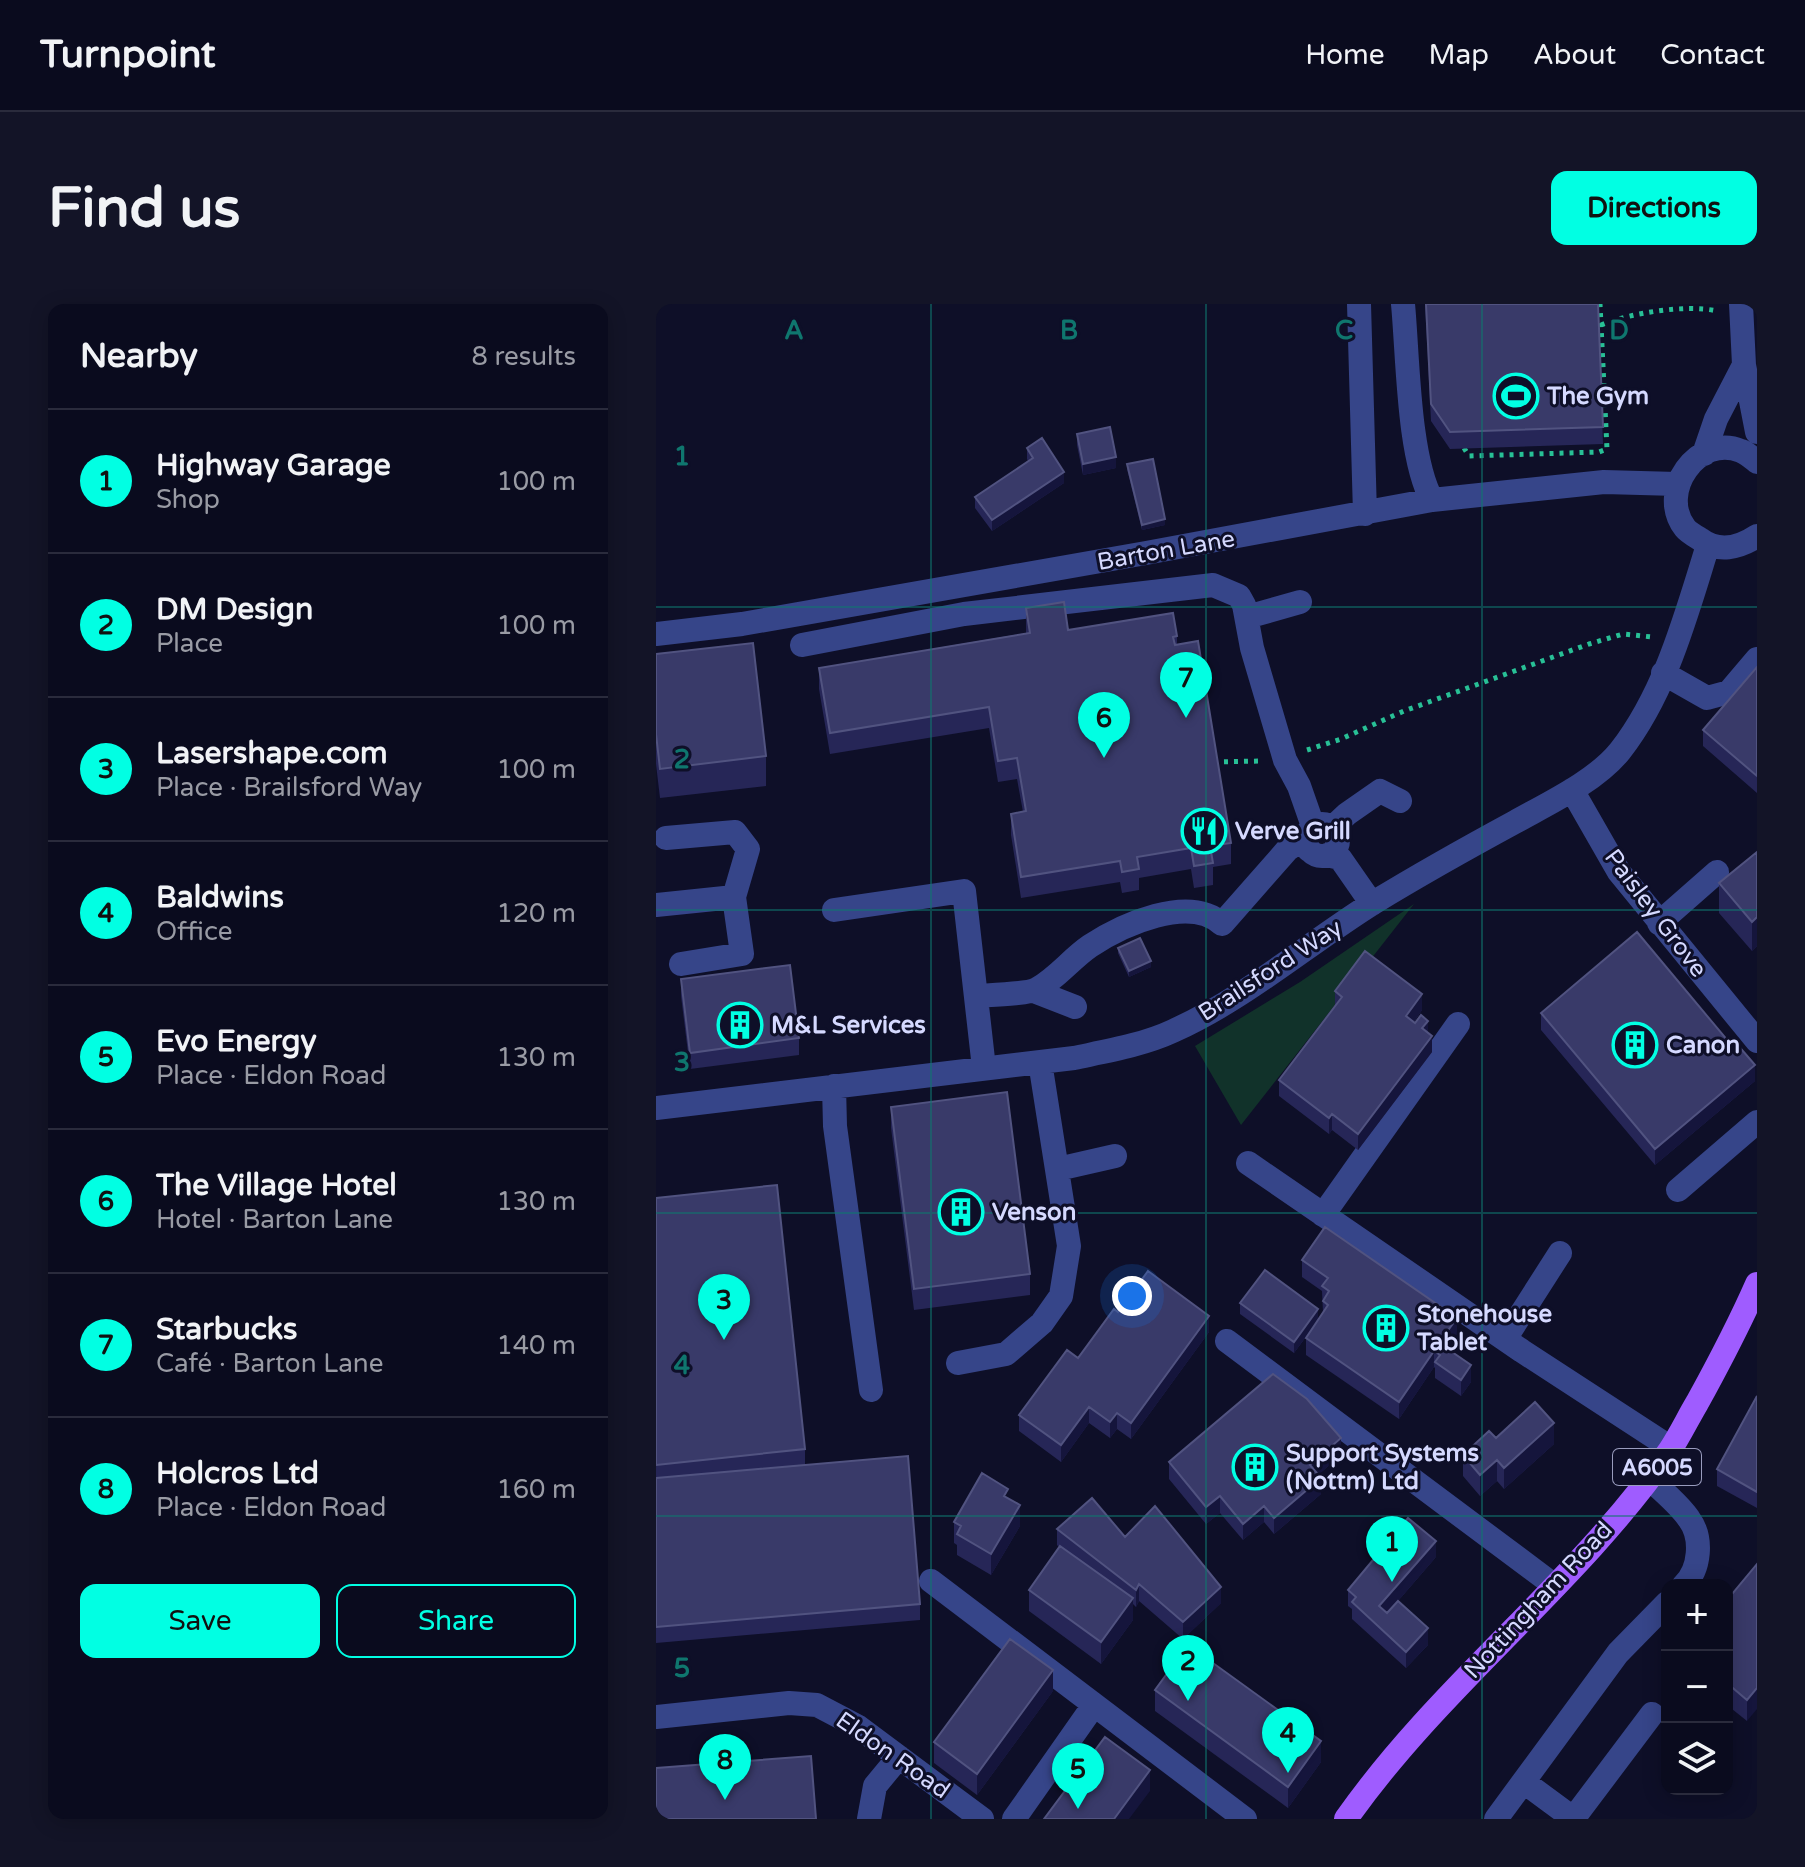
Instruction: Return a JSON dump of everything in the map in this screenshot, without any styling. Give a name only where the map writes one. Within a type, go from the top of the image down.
[{"type":"main road","name":"Nottingham Road","points":[[1346,1819],[1439,1706],[1555,1586],[1649,1478],[1671,1448],[1735,1333],[1757,1284]]},
{"type":"street","points":[[1359,304],[1365,514]]},
{"type":"street","points":[[1403,304],[1413,425],[1422,483],[1432,500]]},
{"type":"street","points":[[1741,309],[1744,365],[1757,432]]},
{"type":"street","points":[[1704,454],[1716,419],[1744,365]]},
{"type":"street","points":[[1752,544],[1718,548],[1708,545],[1685,528],[1676,508],[1677,484],[1690,463],[1704,454],[1722,449],[1742,451],[1757,462]]},
{"type":"street","name":"Barton Lane","points":[[656,634],[757,621],[1432,500],[1604,482],[1677,484]]},
{"type":"street","name":"Brailsford Way","points":[[656,1108],[1040,1062],[1116,1049],[1170,1033],[1240,994],[1372,904],[1572,790],[1618,754],[1649,705],[1676,645],[1708,545]]},
{"type":"street","points":[[802,645],[964,614],[1213,585],[1239,596],[1285,760],[1299,786],[1320,840],[1340,858],[1372,904]]},
{"type":"street","points":[[1247,617],[1300,602]]},
{"type":"street","points":[[1663,673],[1707,698],[1729,692],[1757,659]]},
{"type":"street","name":"Paisley Grove","points":[[1572,790],[1619,872],[1753,1036]]},
{"type":"street","points":[[1034,991],[1089,947],[1140,922],[1184,910],[1200,911],[1222,924],[1287,850],[1300,841],[1320,840],[1347,814],[1362,792],[1380,791],[1400,801]]},
{"type":"street","points":[[666,838],[735,832],[748,849],[734,897],[742,954],[681,964]]},
{"type":"street","points":[[1659,923],[1717,872]]},
{"type":"street","points":[[834,910],[964,891],[984,1068]]},
{"type":"street","points":[[666,903],[734,897]]},
{"type":"street","points":[[976,996],[1034,991],[1075,1007]]},
{"type":"street","points":[[1323,1215],[1458,1024]]},
{"type":"street","points":[[958,1363],[1006,1354],[1042,1323],[1061,1296],[1069,1246],[1040,1062]]},
{"type":"street","points":[[834,1086],[835,1126],[871,1390]]},
{"type":"street","points":[[1678,1190],[1757,1122]]},
{"type":"street","points":[[1058,1169],[1115,1156]]},
{"type":"street","points":[[1248,1163],[1671,1448]]},
{"type":"street","points":[[1505,1339],[1560,1253]]},
{"type":"street","points":[[1227,1341],[1555,1586]]},
{"type":"street","points":[[1649,1478],[1691,1521],[1699,1551],[1690,1579]]},
{"type":"street","points":[[931,1581],[1245,1819]]},
{"type":"street","points":[[1496,1819],[1618,1653],[1661,1609]]},
{"type":"street","name":"Eldon Road","points":[[656,1717],[789,1703],[817,1705],[857,1726],[982,1819]]},
{"type":"street","points":[[1014,1819],[1094,1705]]},
{"type":"street","points":[[1524,1782],[1573,1819],[1652,1714]]},
{"type":"street","points":[[869,1819],[875,1786],[899,1757]]},
{"type":"path","points":[[1464,448],[1469,456],[1599,452],[1607,449],[1600,304]]},
{"type":"path","points":[[1601,325],[1643,311],[1741,309]]},
{"type":"path","points":[[1214,762],[1285,760],[1404,711],[1536,662],[1623,634],[1650,636],[1676,645]]},
{"type":"green space","points":[[1414,904],[1241,1125],[1195,1046],[1300,982]]},
{"type":"building","points":[[1426,304],[1598,304],[1603,427],[1450,432],[1431,404]]},
{"type":"building","points":[[1110,427],[1116,457],[1083,464],[1077,434]]},
{"type":"building","points":[[1042,438],[1064,472],[992,520],[975,497],[1033,458],[1027,448]]},
{"type":"building","points":[[1153,459],[1165,519],[1142,525],[1127,464]]},
{"type":"building","points":[[1064,602],[1068,630],[1173,613],[1177,636],[1173,637],[1175,645],[1198,641],[1231,843],[1210,846],[1213,863],[1194,866],[1191,848],[1137,857],[1139,869],[1122,872],[1120,861],[1021,877],[1011,814],[1026,811],[1017,758],[998,761],[989,707],[830,733],[819,668],[1030,633],[1026,608]]},
{"type":"building","points":[[753,643],[766,756],[660,769],[656,734],[656,654]]},
{"type":"building","points":[[1757,667],[1757,776],[1703,730]]},
{"type":"building","points":[[1757,852],[1757,917],[1752,922],[1719,883]]},
{"type":"building","name":"Canon","points":[[1637,932],[1733,1047],[1737,1044],[1755,1065],[1655,1149],[1541,1013]]},
{"type":"building","points":[[1140,938],[1151,961],[1129,971],[1118,948]]},
{"type":"building","points":[[1365,951],[1422,994],[1406,1016],[1415,1023],[1421,1015],[1428,1021],[1422,1028],[1432,1036],[1358,1134],[1332,1114],[1329,1118],[1279,1080],[1342,997],[1335,991]]},
{"type":"building","name":"M&L Services","points":[[790,965],[799,1038],[690,1053],[681,979]]},
{"type":"building","name":"Venson","points":[[1007,1092],[1030,1274],[914,1289],[891,1107]]},
{"type":"building","points":[[777,1185],[805,1449],[656,1465],[656,1198]]},
{"type":"building","name":"Stonehouse Tablet","points":[[1325,1227],[1457,1318],[1439,1343],[1471,1365],[1461,1380],[1435,1362],[1440,1355],[1434,1351],[1399,1402],[1306,1338],[1328,1305],[1323,1301],[1329,1291],[1322,1286],[1328,1278],[1302,1260]]},
{"type":"building","points":[[1265,1270],[1318,1309],[1294,1342],[1240,1303]]},
{"type":"building","points":[[1148,1271],[1209,1316],[1131,1423],[1117,1413],[1110,1422],[1089,1407],[1061,1445],[1019,1415],[1067,1350],[1078,1358],[1114,1309],[1118,1312]]},
{"type":"building","name":"Support Systems (Nottm) Ltd","points":[[1273,1374],[1307,1399],[1341,1438],[1310,1465],[1321,1478],[1274,1518],[1264,1506],[1243,1524],[1220,1496],[1206,1507],[1169,1462]]},
{"type":"building","points":[[1757,1396],[1757,1492],[1717,1469]]},
{"type":"building","points":[[1535,1402],[1554,1423],[1504,1468],[1497,1460],[1480,1475],[1463,1455],[1489,1431],[1496,1438]]},
{"type":"building","points":[[908,1456],[920,1604],[656,1627],[656,1478]]},
{"type":"building","points":[[982,1473],[1008,1489],[1004,1496],[1020,1505],[991,1554],[957,1534],[961,1526],[954,1522]]},
{"type":"building","points":[[1092,1498],[1125,1537],[1155,1506],[1221,1587],[1183,1622],[1139,1584],[1136,1590],[1057,1529]]},
{"type":"building","points":[[1408,1518],[1436,1541],[1379,1606],[1387,1613],[1398,1601],[1428,1628],[1406,1652],[1352,1602],[1356,1597],[1348,1590]]},
{"type":"building","points":[[1060,1546],[1133,1598],[1101,1642],[1029,1590]]},
{"type":"building","points":[[1757,1564],[1757,1688],[1747,1700],[1733,1688],[1733,1593]]},
{"type":"building","points":[[1010,1639],[1053,1670],[977,1774],[934,1742]]},
{"type":"building","points":[[1188,1645],[1321,1741],[1288,1787],[1155,1690]]},
{"type":"building","points":[[1105,1737],[1150,1770],[1114,1819],[1044,1819]]},
{"type":"building","points":[[811,1756],[816,1819],[656,1819],[656,1768]]},
{"type":"place","name":"The Gym","points":[[1516,396]]},
{"type":"place","name":"Starbucks","points":[[1186,718]]},
{"type":"place","name":"The Village Hotel","points":[[1104,758]]},
{"type":"place","name":"Verve Grill","points":[[1204,831]]},
{"type":"place","name":"M&L Services","points":[[740,1025]]},
{"type":"place","name":"Canon","points":[[1635,1045]]},
{"type":"place","name":"Venson","points":[[961,1212]]},
{"type":"place","name":"Stonehouse Tablet","points":[[1386,1328]]},
{"type":"place","name":"Lasershape.com","points":[[724,1340]]},
{"type":"place","name":"Support Systems (Nottm) Ltd","points":[[1255,1467]]},
{"type":"place","name":"Highway Garage","points":[[1392,1582]]},
{"type":"place","name":"DM Design","points":[[1188,1701]]},
{"type":"place","name":"Baldwins","points":[[1288,1773]]},
{"type":"place","name":"Holcros Ltd","points":[[725,1800]]},
{"type":"place","name":"Evo Energy","points":[[1078,1809]]}]
